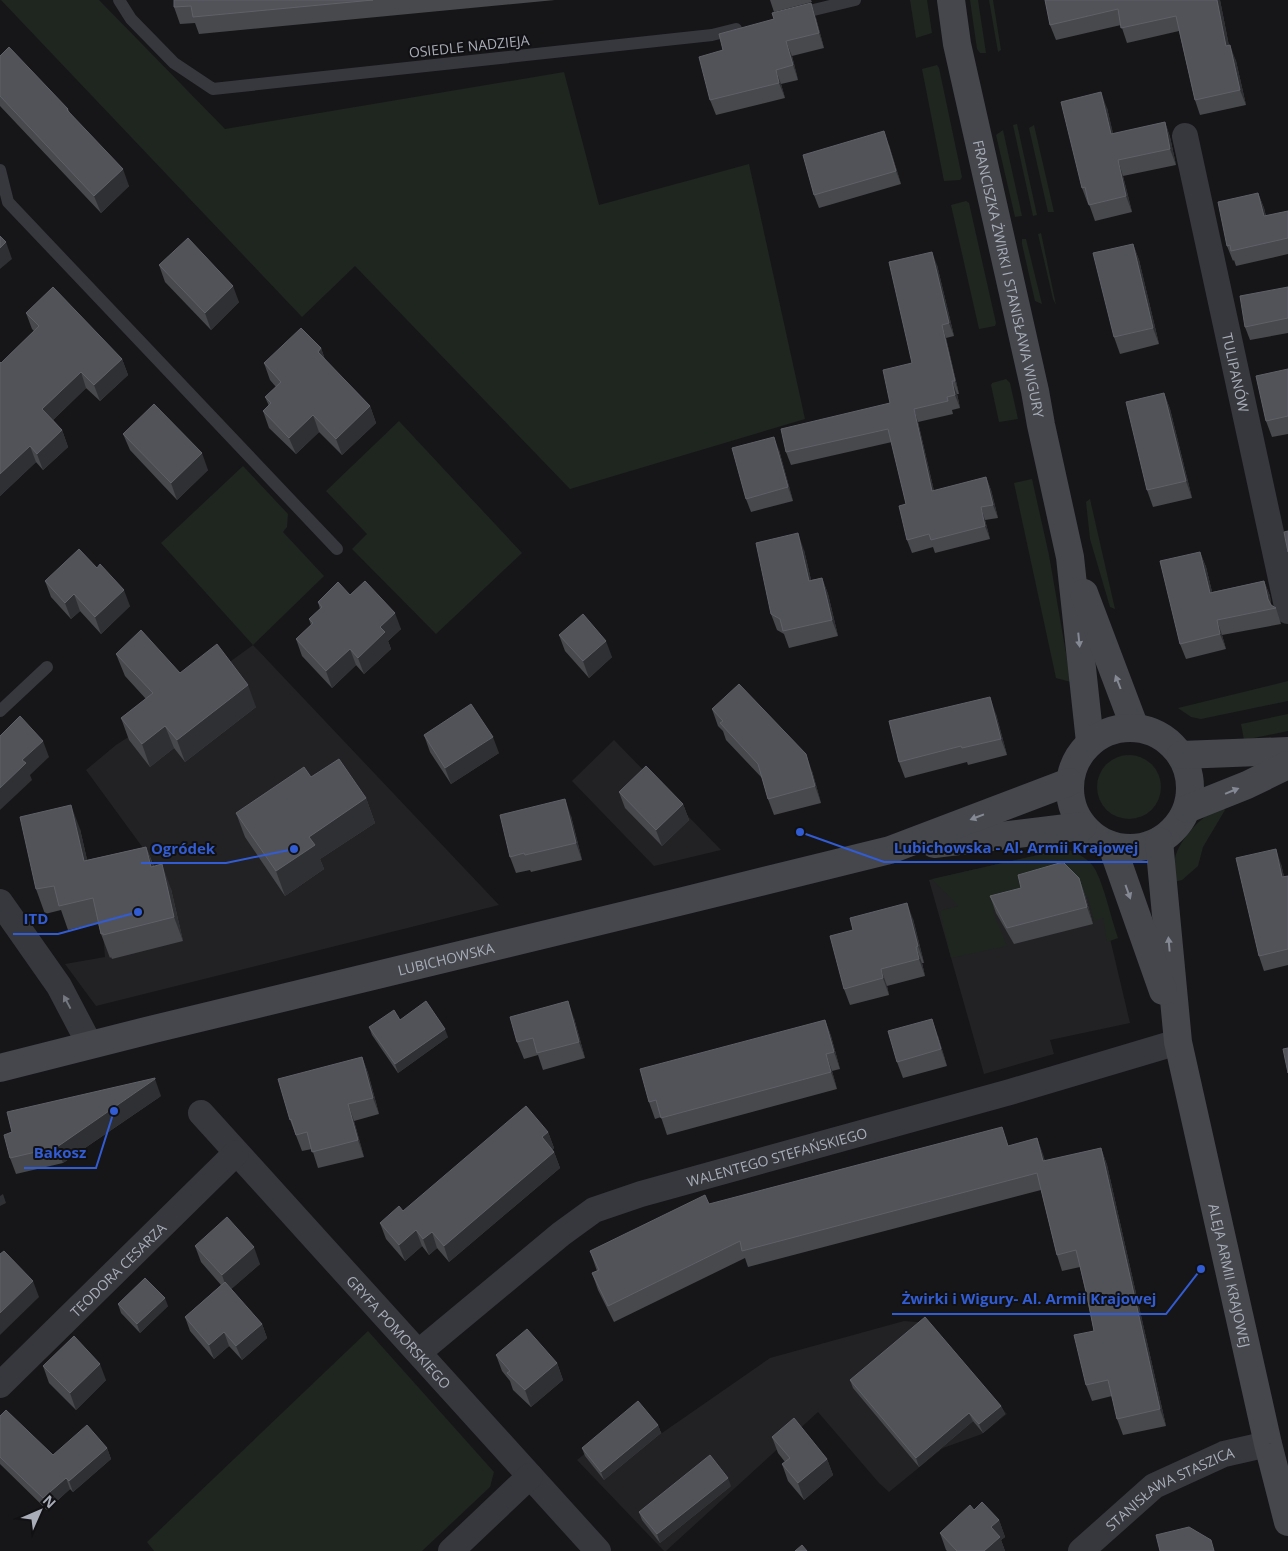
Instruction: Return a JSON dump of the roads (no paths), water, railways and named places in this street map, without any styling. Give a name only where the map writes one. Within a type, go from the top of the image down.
[{"type":"main road","name":"FRANCISZKA ŻWIRKI I STANISŁAWA WIGURY","points":[[951,0],[957,44],[1035,391],[1070,557],[1090,742]]},
{"type":"main road","name":"FRANCISZKA ŻWIRKI I STANISŁAWA WIGURY","points":[[1070,557],[1135,728]]},
{"type":"main road","points":[[1135,728],[1163,737],[1181,755],[1190,781],[1187,810],[1177,826],[1159,841],[1138,848],[1112,846],[1097,839],[1083,826],[1072,806],[1069,782],[1075,762],[1090,742],[1116,729],[1135,728]]},
{"type":"main road","points":[[1181,755],[1288,751]]},
{"type":"main road","points":[[1187,810],[1247,785],[1288,764]]},
{"type":"main road","name":"LUBICHOWSKA","points":[[890,850],[1069,782]]},
{"type":"main road","name":"LUBICHOWSKA","points":[[0,1068],[890,850],[1083,826]]},
{"type":"main road","name":"ALEJA ARMII KRAJOWEJ","points":[[1159,841],[1177,1035]]},
{"type":"main road","name":"ALEJA ARMII KRAJOWEJ","points":[[1112,846],[1177,1035],[1268,1444],[1288,1522]]},
{"type":"street","name":"TULIPANÓW","points":[[1185,136],[1288,611]]},
{"type":"street","points":[[0,902],[59,986],[90,1045]]},
{"type":"street","name":"WALENTEGO STEFAŃSKIEGO","points":[[418,1352],[561,1234],[594,1210],[651,1191],[1010,1092],[1177,1035]]},
{"type":"street","name":"GRYFA POMORSKIEGO","points":[[201,1113],[598,1551]]},
{"type":"street","name":"TEODORA CESARZA","points":[[0,1385],[236,1153]]},
{"type":"street","name":"STANISŁAWA STASZICA","points":[[1081,1551],[1154,1486],[1224,1454],[1268,1444]]},
{"type":"street","points":[[451,1551],[530,1476]]},
{"type":"lane","name":"OSIEDLE NADZIEJA","points":[[119,0],[131,19],[174,63],[213,89],[712,35],[750,26]]},
{"type":"lane","points":[[788,16],[855,0]]},
{"type":"lane","points":[[0,170],[8,202],[337,549]]},
{"type":"lane","points":[[0,711],[47,668]]},
{"type":"place","name":"Lubichowska - Al. Armii Krajowej","points":[[800,832]]},
{"type":"place","name":"Ogródek","points":[[294,849]]},
{"type":"place","name":"ITD","points":[[138,912]]},
{"type":"place","name":"Bakosz","points":[[114,1111]]},
{"type":"place","name":"Żwirki i Wigury- Al. Armii Krajowej","points":[[1201,1269]]}]
